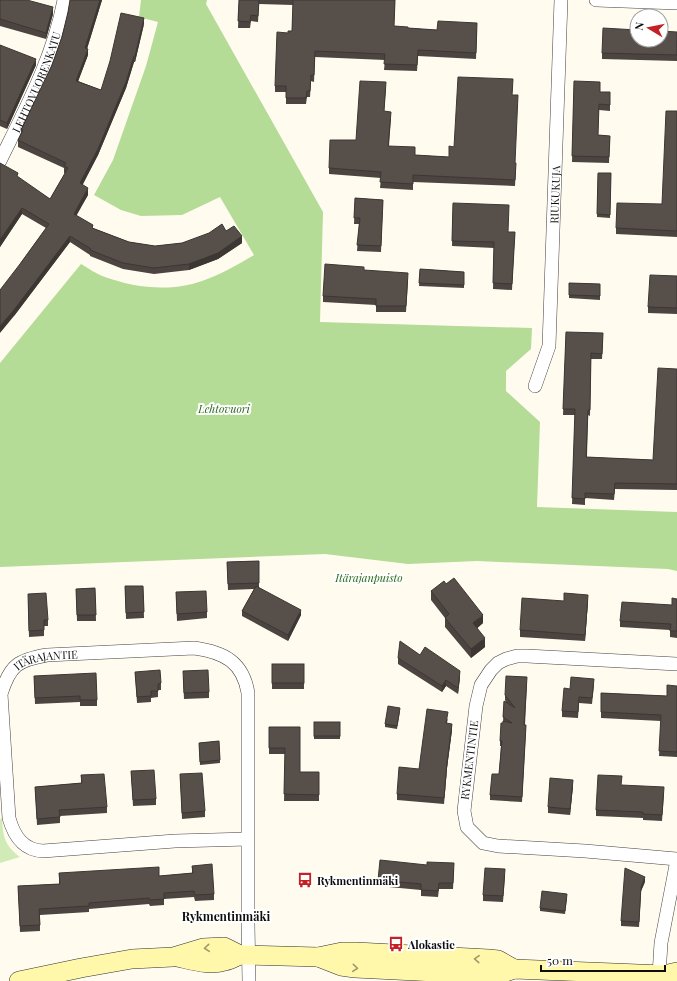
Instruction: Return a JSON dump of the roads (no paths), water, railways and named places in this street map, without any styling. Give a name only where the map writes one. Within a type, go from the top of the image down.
[{"type":"street","name":"LEHTOVUORENKATU","points":[[0,161],[36,89],[60,22],[64,0]]},
{"type":"street","name":"RIUKUKUJA","points":[[535,386],[548,346],[561,0]]},
{"type":"street","points":[[596,0],[677,3]]},
{"type":"street","name":"ITÄRAJANTIE","points":[[244,955],[248,839],[248,694],[246,682],[240,671],[228,658],[212,650],[194,648],[47,655],[30,658],[21,662],[13,669],[6,679],[1,694],[9,818],[17,838],[28,847],[43,851],[175,842],[248,839]]},
{"type":"street","name":"RYKMENTINTIE","points":[[669,976],[661,943],[677,860],[585,851],[498,846],[482,843],[467,826],[464,811],[476,706],[481,685],[491,670],[498,663],[517,656],[527,656],[677,664]]},
{"type":"street","points":[[244,955],[249,981]]},
{"type":"street","points":[[19,981],[132,959],[173,957],[214,963],[224,962],[244,955],[318,957],[341,966],[355,968],[493,975],[519,973],[669,976]]},
{"type":"place","name":"Rykmentinmäki","points":[[305,880]]},
{"type":"place","name":"Alokastie","points":[[396,944]]},
{"type":"district","name":"Rykmentinmäki","points":[[226,916]]},
{"type":"park label","name":"Lehtovuori","points":[[224,408]]},
{"type":"park label","name":"Itärajanpuisto","points":[[369,577]]}]
